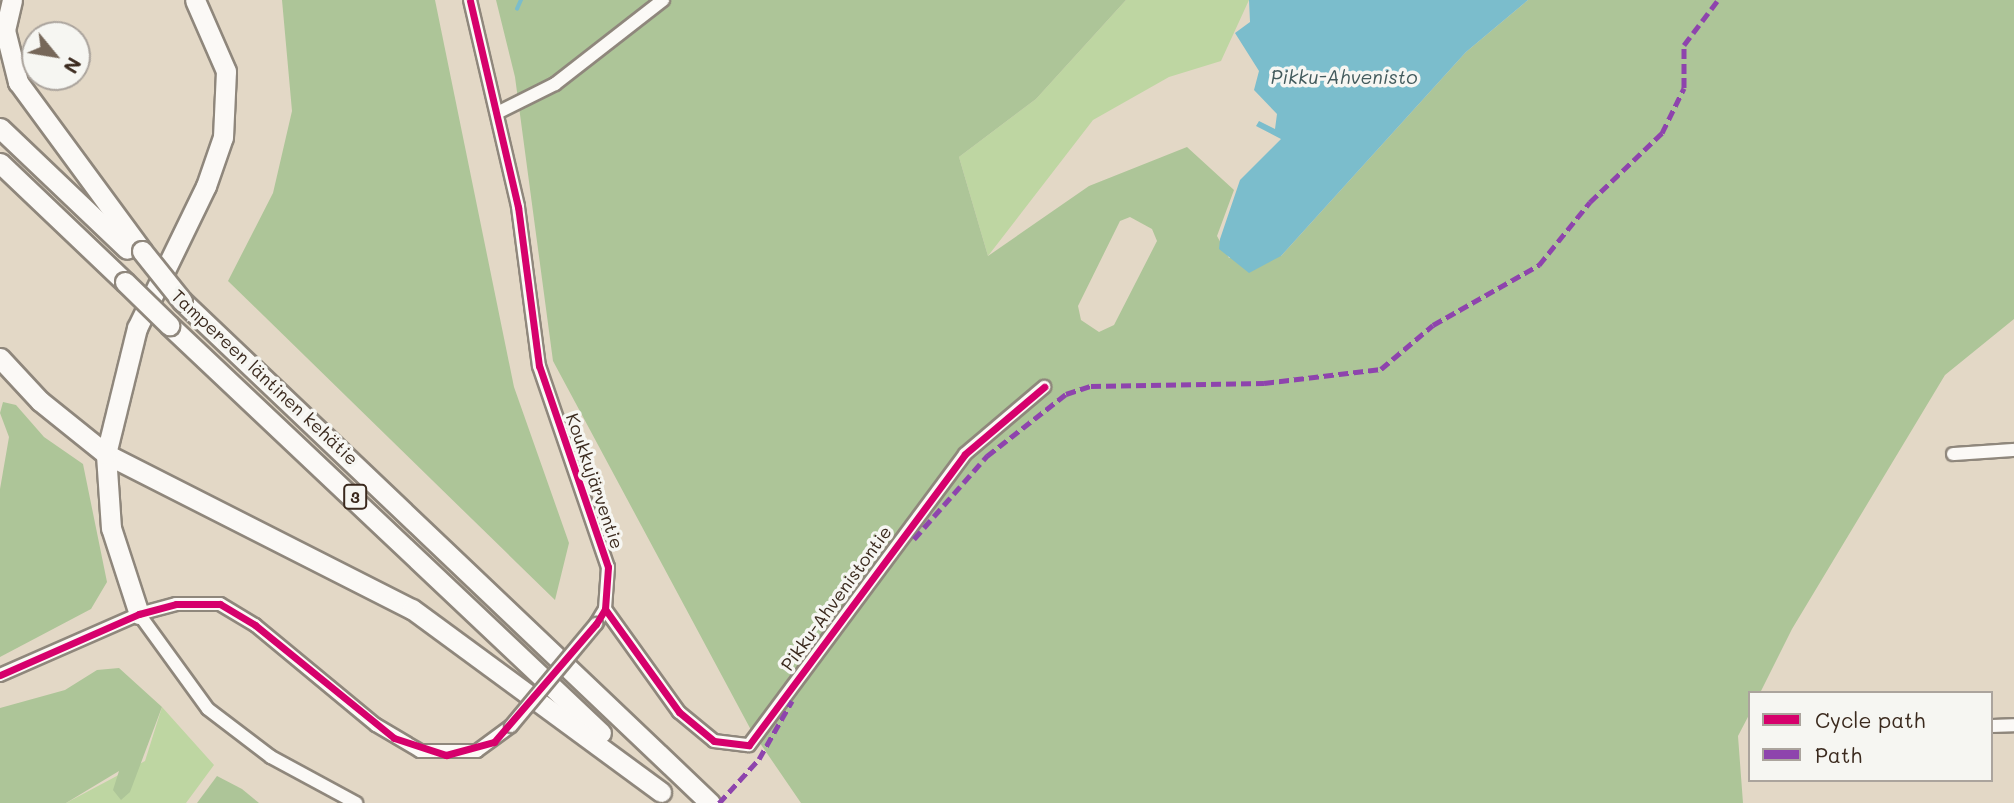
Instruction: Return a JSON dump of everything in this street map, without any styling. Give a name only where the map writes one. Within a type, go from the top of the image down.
[{"type":"highway","points":[[12,0],[5,30],[18,82],[140,255]]},
{"type":"highway","points":[[139,614],[111,528],[106,454],[137,328],[206,186],[223,137],[226,71],[195,0]]},
{"type":"highway","name":"Tampereen läntinen kehätie","points":[[0,128],[140,255],[182,301],[710,803]]},
{"type":"highway","name":"Tampereen läntinen kehätie","points":[[0,163],[667,797]]},
{"type":"highway","points":[[0,358],[40,401],[106,454],[412,609],[667,797]]},
{"type":"street","name":"Koukkujärventie","points":[[470,0],[499,111],[539,366],[604,554],[605,609]]},
{"type":"street","points":[[499,111],[555,84],[663,0]]},
{"type":"street","name":"Pikku-Ahvenistontie","points":[[605,609],[679,712],[714,741],[749,745],[965,454],[1044,387]]},
{"type":"street","points":[[1952,454],[2014,450]]},
{"type":"street","points":[[0,675],[139,614],[195,602],[237,612],[376,725],[420,751],[477,751],[511,726],[596,624],[605,609]]},
{"type":"street","points":[[139,614],[180,679],[208,709],[271,757],[356,803]]},
{"type":"street","points":[[1993,726],[2014,725]]},
{"type":"green space","points":[[282,0],[435,0],[514,387],[569,543],[555,600],[228,281],[273,193],[292,111]]},
{"type":"green space","points":[[496,0],[1126,0],[1036,99],[959,157],[988,256],[1089,186],[1187,147],[1234,190],[1217,236],[1229,258],[1281,256],[1466,52],[1528,0],[2014,0],[2014,319],[1945,375],[1792,629],[1761,691],[1748,691],[1748,717],[1738,736],[1743,803],[801,803],[751,730],[553,361],[515,77]],"holes":[[[1130,217],[1152,229],[1157,241],[1114,325],[1099,332],[1081,320],[1078,306],[1120,221]]]},
{"type":"green space","points":[[1126,0],[1249,0],[1221,61],[1169,77],[1093,120],[988,256],[959,157],[1036,99]]},
{"type":"green space","points":[[3,402],[16,405],[44,437],[83,464],[107,582],[91,609],[0,657],[0,489],[9,437],[0,413]]},
{"type":"green space","points":[[119,668],[162,707],[130,792],[121,800],[113,790],[119,771],[66,803],[0,803],[0,708],[65,690],[97,670]]},
{"type":"green space","points":[[162,707],[214,765],[186,803],[66,803],[145,761]]},
{"type":"green space","points":[[217,776],[242,789],[259,803],[197,803]]},
{"type":"water","name":"Pikku-Ahvenisto","points":[[1249,0],[1528,0],[1466,52],[1281,256],[1249,273],[1219,249],[1220,239],[1240,180],[1281,139],[1256,126],[1259,121],[1275,129],[1277,114],[1254,90],[1259,71],[1235,33],[1250,22]]},
{"type":"waterway","points":[[517,9],[521,0]]},
{"type":"marked path","points":[[914,539],[987,456],[1066,394],[1091,386],[1264,383],[1381,369],[1433,325],[1539,265],[1590,202],[1662,133],[1684,88],[1684,45],[1718,0]]},
{"type":"marked path","points":[[719,803],[759,759],[792,701]]},
{"type":"cycle path","points":[[0,675],[139,614],[176,604],[220,604],[255,625],[394,738],[446,755],[494,742],[596,624],[605,609],[608,567],[539,366],[518,207],[470,0]]},
{"type":"cycle path","points":[[605,609],[679,712],[714,741],[749,745],[965,454],[1044,387]]}]
